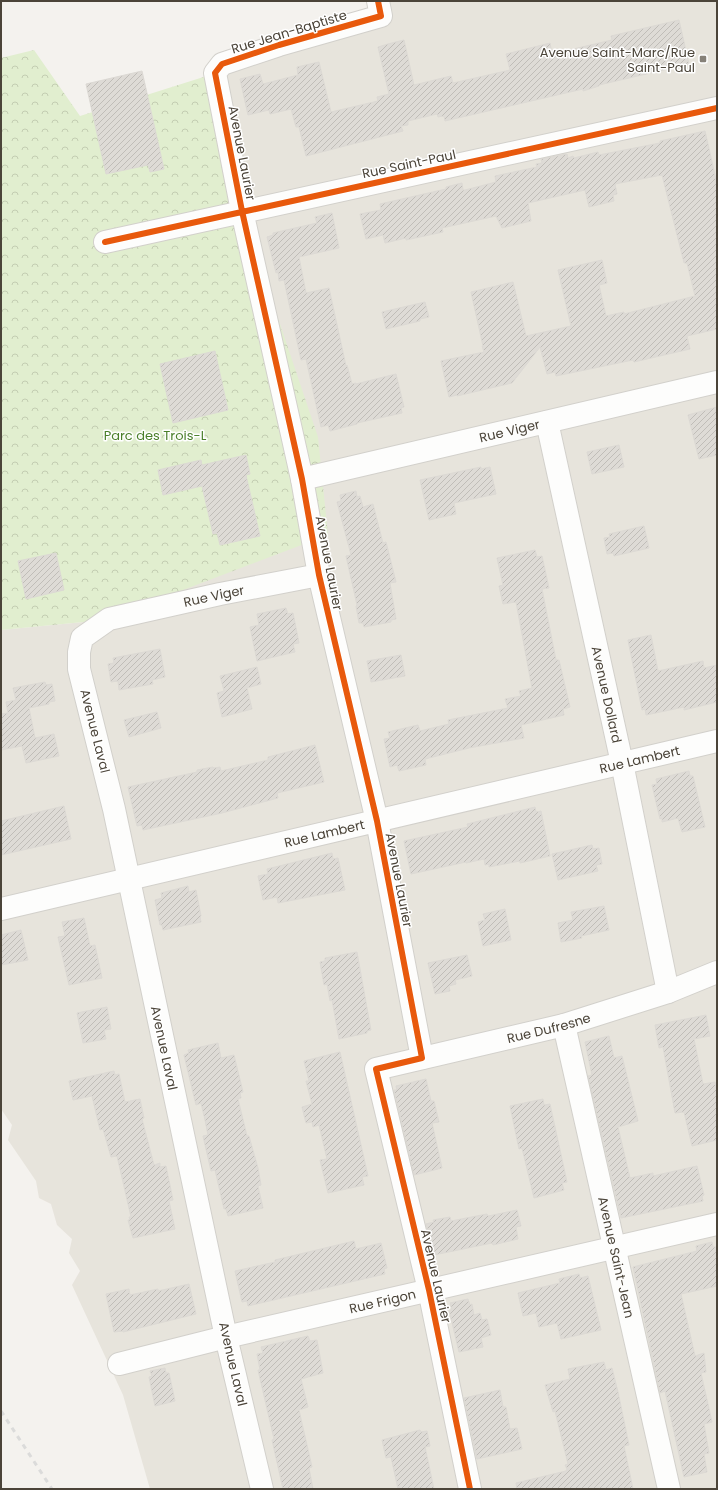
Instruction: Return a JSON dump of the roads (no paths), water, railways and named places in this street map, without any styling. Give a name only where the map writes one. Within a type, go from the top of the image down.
[{"type":"street","name":"Rue Jean-Baptiste","points":[[215,73],[222,64],[280,45],[382,16],[378,1]]},
{"type":"street","name":"Avenue Laurier","points":[[215,73],[242,211],[302,479],[319,575],[377,821],[422,1058]]},
{"type":"street","name":"Rue Saint-Paul","points":[[105,242],[717,108]]},
{"type":"street","name":"Rue Viger","points":[[302,479],[717,382]]},
{"type":"street","name":"Avenue Dollard","points":[[547,422],[622,763],[668,992]]},
{"type":"street","name":"Rue Viger","points":[[109,619],[220,594],[319,575]]},
{"type":"street","name":"Avenue Laval","points":[[109,619],[82,638],[79,652],[79,669],[114,809],[226,1337],[262,1489]]},
{"type":"street","name":"Rue Lambert","points":[[1,909],[717,741]]},
{"type":"street","name":"Rue Dufresne","points":[[376,1069],[564,1024],[668,992],[717,972]]},
{"type":"street","name":"Avenue Saint-Jean","points":[[564,1024],[669,1489]]},
{"type":"street","name":"Avenue Laurier","points":[[376,1069],[430,1290],[470,1489]]},
{"type":"street","name":"Rue Frigon","points":[[119,1364],[226,1337],[717,1224]]},
{"type":"railway","points":[[1,1411],[52,1489]]},
{"type":"place","name":"Avenue Saint-Marc/Rue Saint-Paul","points":[[703,59]]},
{"type":"park label","name":"Parc des Trois-L","points":[[155,435]]}]
